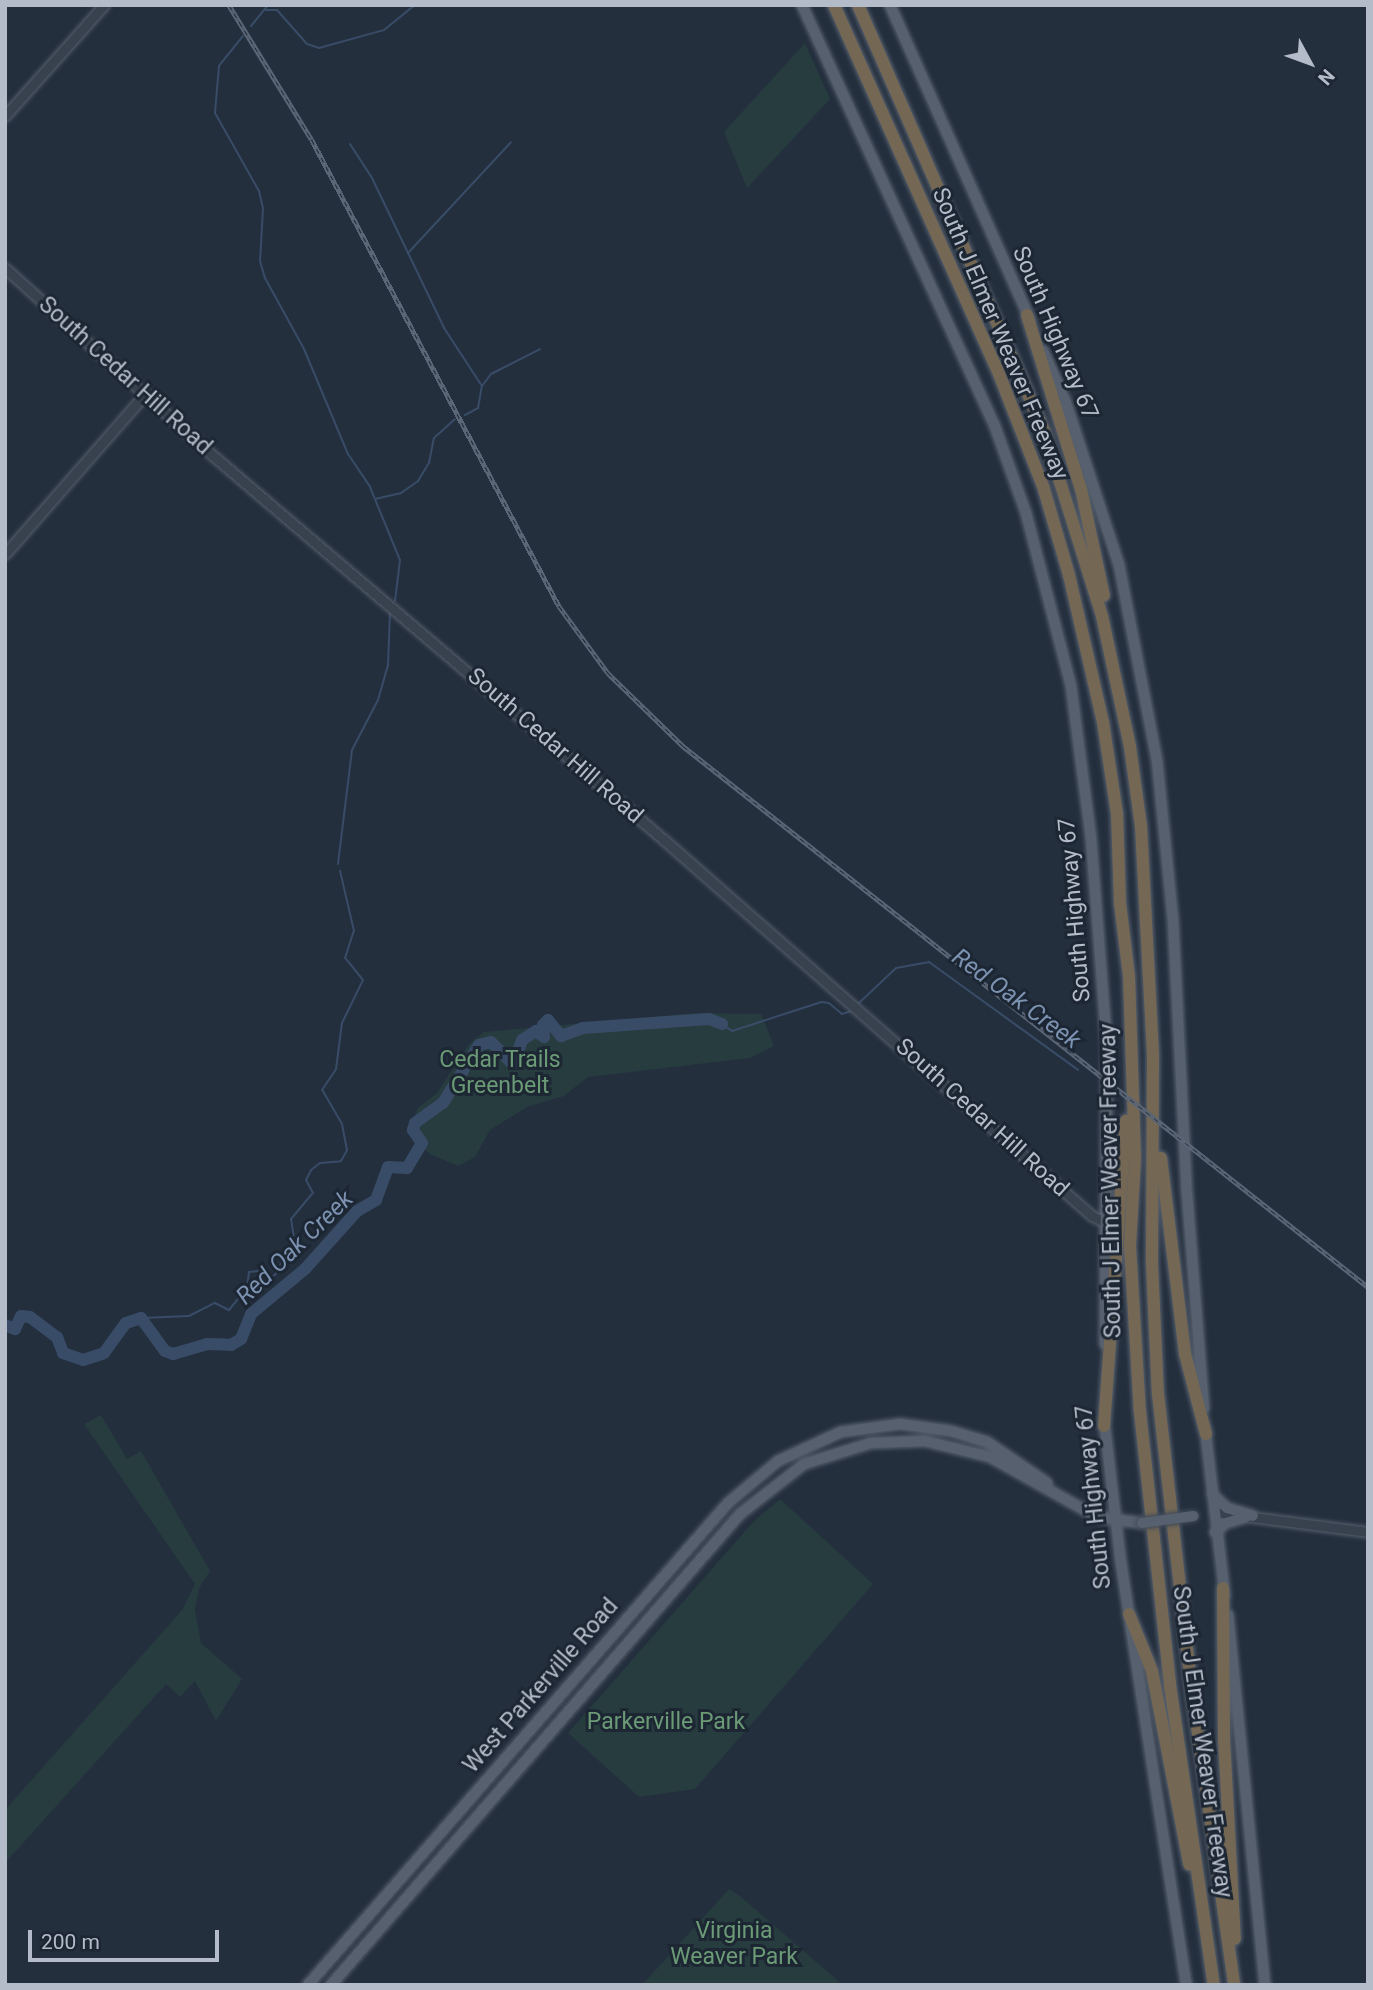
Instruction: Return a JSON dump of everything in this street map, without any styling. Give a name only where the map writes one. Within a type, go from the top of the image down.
[{"type":"highway","name":"South J Elmer Weaver Freeway","points":[[834,5],[999,374],[1043,486],[1069,575],[1112,768],[1133,1076],[1130,1246],[1140,1412],[1170,1685],[1214,1985]]},
{"type":"highway","name":"South J Elmer Weaver Freeway","points":[[858,5],[1045,434],[1102,616],[1130,747],[1141,826],[1155,1137],[1152,1264],[1157,1394],[1191,1685],[1235,1985]]},
{"type":"highway","points":[[1027,315],[1086,510],[1106,607],[1102,616]]},
{"type":"highway","points":[[1104,1426],[1119,1193],[1133,1076]]},
{"type":"highway","points":[[1155,1137],[1185,1354],[1206,1434]]},
{"type":"highway","points":[[1223,1588],[1226,1780],[1235,1985]]},
{"type":"highway","points":[[1129,1614],[1152,1671],[1182,1835],[1205,1917]]},
{"type":"main road","name":"South Highway 67","points":[[803,5],[994,424],[1026,513],[1071,686],[1091,838],[1107,1044],[1104,1426],[1115,1522],[1186,1985]]},
{"type":"main road","name":"South Highway 67","points":[[890,5],[1066,402],[1119,565],[1157,760],[1173,920],[1186,1193],[1206,1434],[1245,1756],[1250,1863],[1265,1985]]},
{"type":"main road","name":"West Parkerville Road","points":[[308,1985],[728,1503],[778,1461],[824,1438],[882,1424],[951,1431],[1018,1459],[1062,1497]]},
{"type":"main road","name":"West Parkerville Road","points":[[331,1985],[740,1514],[790,1472],[830,1453],[884,1442],[938,1443],[990,1457],[1062,1497]]},
{"type":"main road","points":[[1212,1494],[1227,1508],[1253,1516]]},
{"type":"main road","points":[[1062,1497],[1097,1517],[1115,1522],[1142,1523],[1214,1512]]},
{"type":"main road","points":[[728,1503],[740,1514]]},
{"type":"main road","points":[[1216,1532],[1234,1519],[1253,1516]]},
{"type":"main road","points":[[542,1743],[537,1736],[540,1728],[565,1690]]},
{"type":"main road","points":[[447,1852],[447,1834],[474,1794]]},
{"type":"street","points":[[5,116],[104,5]]},
{"type":"street","name":"South Cedar Hill Road","points":[[5,268],[144,395],[663,839],[1092,1216],[1105,1222]]},
{"type":"street","points":[[5,554],[144,395]]},
{"type":"street","points":[[1214,1512],[1368,1532]]},
{"type":"green space","points":[[805,43],[830,99],[747,188],[724,132]]},
{"type":"green space","name":"Cedar Trails Greenbelt","points":[[695,1013],[761,1014],[774,1046],[750,1058],[588,1077],[564,1096],[527,1107],[490,1130],[475,1157],[458,1166],[430,1154],[414,1140],[410,1127],[418,1108],[437,1093],[469,1044],[484,1032]]},
{"type":"green space","points":[[101,1415],[127,1459],[141,1451],[210,1571],[199,1588],[195,1610],[201,1643],[242,1679],[216,1721],[195,1681],[180,1697],[166,1684],[5,1863],[5,1810],[183,1609],[195,1584],[84,1424]]},
{"type":"green space","name":"Parkerville Park","points":[[780,1499],[873,1584],[695,1789],[639,1797],[568,1733],[755,1520]]},
{"type":"green space","name":"Virginia Weaver Park","points":[[729,1889],[740,1896],[843,1985],[642,1985]]},
{"type":"waterway","points":[[251,26],[268,5]]},
{"type":"waterway","points":[[265,10],[277,10],[307,44],[319,48],[384,30],[415,5]]},
{"type":"waterway","points":[[243,36],[219,66],[215,113],[259,191],[263,208],[260,261],[265,278],[304,349],[348,454],[370,487],[400,560],[395,601]]},
{"type":"waterway","points":[[408,253],[511,142]]},
{"type":"waterway","points":[[350,144],[371,176],[444,328],[482,386]]},
{"type":"waterway","points":[[465,415],[478,408],[482,386],[491,374],[540,349]]},
{"type":"waterway","points":[[375,499],[401,493],[418,481],[429,463],[434,438],[455,419]]},
{"type":"waterway","points":[[338,864],[352,750],[378,700],[388,665],[390,613]]},
{"type":"waterway","points":[[141,1318],[189,1316],[215,1303],[229,1310],[247,1288],[249,1272],[258,1271],[264,1279],[275,1275],[294,1238],[291,1219],[313,1193],[306,1180],[311,1170],[320,1163],[341,1161],[347,1150],[342,1124],[322,1090],[336,1069],[342,1023],[363,980],[345,958],[354,931],[340,871]]},
{"type":"waterway","name":"Red Oak Creek","points":[[859,1003],[896,968],[929,962],[1078,1070]]},
{"type":"waterway","name":"Red Oak Creek","points":[[722,1024],[732,1031],[821,1002],[829,1003],[842,1014],[851,1011]]},
{"type":"waterway","name":"Red Oak Creek","points":[[5,1325],[15,1329],[21,1316],[30,1317],[57,1337],[63,1353],[83,1360],[104,1353],[126,1323],[141,1318],[165,1351],[173,1354],[207,1344],[231,1345],[241,1339],[251,1314],[305,1269],[357,1211],[376,1200],[388,1167],[407,1168],[422,1143],[413,1130],[415,1123],[443,1103],[479,1045],[491,1042],[513,1064],[522,1040],[536,1031],[544,1037],[543,1025],[548,1020],[561,1036],[583,1028],[709,1019],[722,1024]]},
{"type":"railway","points":[[229,5],[312,140],[559,606],[608,673],[683,746],[1368,1287]]}]
